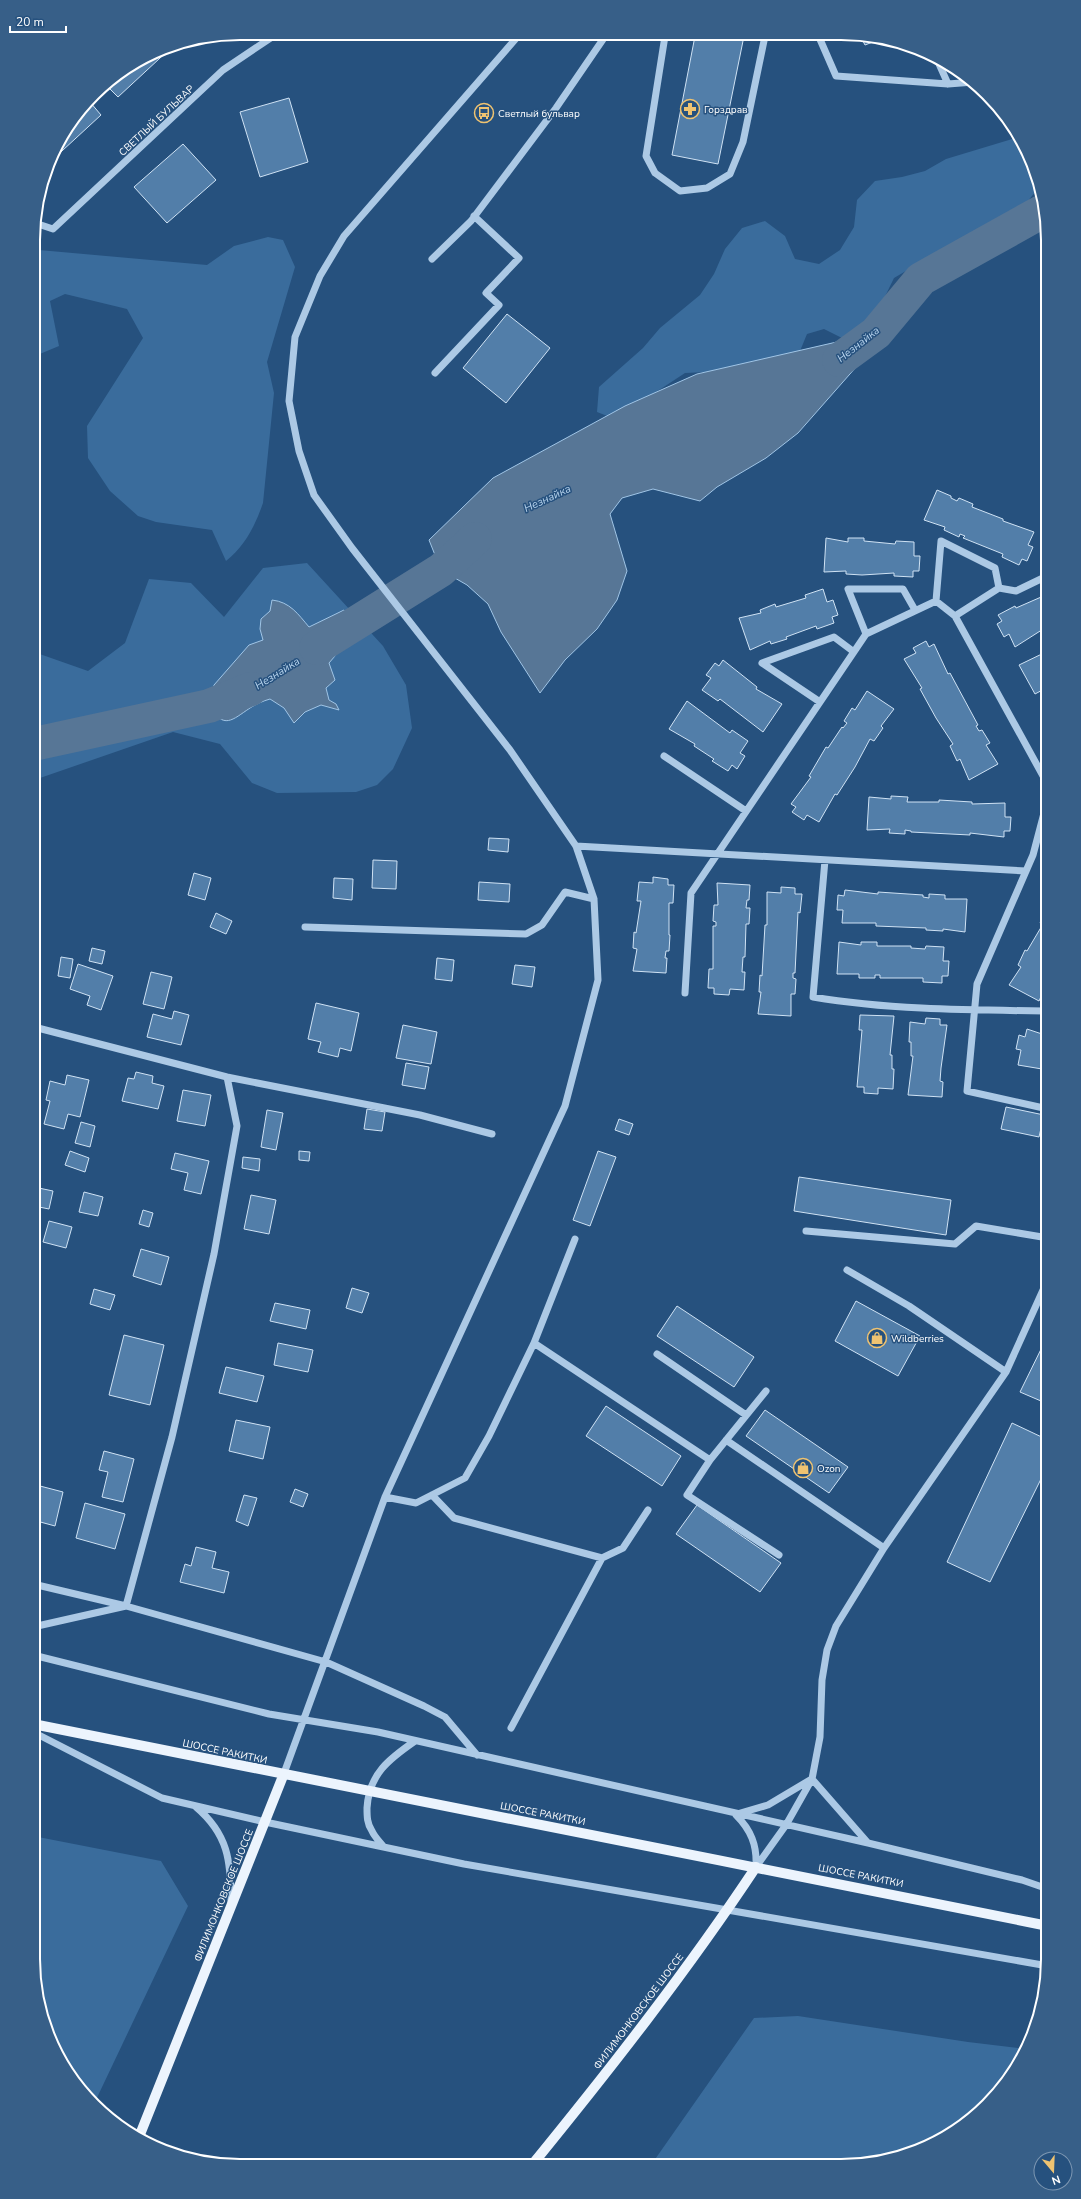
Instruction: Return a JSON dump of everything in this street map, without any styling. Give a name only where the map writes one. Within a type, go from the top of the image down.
[{"type":"main road","name":"ШОССЕ РАКИТКИ","points":[[40,1725],[283,1776],[756,1866],[1041,1925]]},
{"type":"main road","name":"ФИЛИМОНКОВСКОЕ ШОССЕ","points":[[140,2132],[283,1776]]},
{"type":"main road","name":"ФИЛИМОНКОВСКОЕ ШОССЕ","points":[[537,2159],[625,2051],[727,1910],[756,1866]]},
{"type":"street","name":"СВЕТЛЫЙ БУЛЬВАР","points":[[40,224],[53,229],[223,70],[268,40]]},
{"type":"street","name":"ФИЛИМОНКОВСКОЕ ШОССЕ","points":[[283,1776],[326,1662],[385,1497],[565,1106],[598,980],[594,899],[576,846],[510,750],[352,548],[314,494],[299,451],[289,401],[294,338],[320,276],[344,236],[515,40]]},
{"type":"street","points":[[432,259],[474,216],[556,108],[603,40]]},
{"type":"street","points":[[664,40],[646,156],[655,173],[680,191],[707,188],[730,174],[743,142],[764,40]]},
{"type":"street","points":[[820,40],[836,76],[948,84],[965,83]]},
{"type":"street","points":[[940,67],[948,84]]},
{"type":"street","points":[[435,373],[499,305],[486,293],[519,258],[474,216]]},
{"type":"street","points":[[936,601],[941,541],[995,568],[999,588]]},
{"type":"street","points":[[955,616],[999,588],[1016,591],[1041,579]]},
{"type":"street","points":[[866,634],[848,590],[904,589],[915,610]]},
{"type":"street","points":[[685,993],[691,892],[866,634],[936,601]]},
{"type":"street","points":[[936,601],[955,616],[1041,773]]},
{"type":"street","points":[[820,702],[762,663],[834,637],[854,652]]},
{"type":"street","points":[[664,756],[746,811]]},
{"type":"street","points":[[1041,825],[1033,855],[977,984],[967,1091],[1041,1107]]},
{"type":"street","points":[[576,846],[1026,871]]},
{"type":"street","points":[[825,860],[813,997],[843,1002],[975,1010],[1041,1011]]},
{"type":"street","points":[[305,927],[526,934],[542,925],[565,892],[594,899]]},
{"type":"street","points":[[40,1029],[227,1077],[420,1115],[492,1134]]},
{"type":"street","points":[[126,1606],[172,1437],[214,1254],[237,1126],[227,1077]]},
{"type":"street","points":[[806,1231],[955,1244],[976,1226],[1041,1237]]},
{"type":"street","points":[[385,1497],[416,1503],[465,1478],[489,1436],[534,1343],[575,1239]]},
{"type":"street","points":[[847,1270],[909,1306],[1006,1372]]},
{"type":"street","points":[[756,1866],[786,1825],[812,1779],[820,1737],[822,1680],[827,1650],[836,1626],[884,1548],[1006,1372],[1041,1294]]},
{"type":"street","points":[[534,1343],[710,1460]]},
{"type":"street","points":[[657,1354],[746,1415]]},
{"type":"street","points":[[766,1391],[710,1460],[687,1495],[779,1555]]},
{"type":"street","points":[[726,1440],[884,1548]]},
{"type":"street","points":[[432,1495],[454,1518],[602,1558]]},
{"type":"street","points":[[511,1728],[602,1558],[623,1548],[648,1510]]},
{"type":"street","points":[[40,1586],[126,1606],[326,1662],[424,1706],[445,1718],[478,1756]]},
{"type":"street","points":[[40,1625],[126,1606]]},
{"type":"street","points":[[40,1657],[269,1714],[378,1732],[478,1756],[868,1843],[1022,1880],[1041,1887]]},
{"type":"street","points":[[40,1736],[162,1798],[194,1806],[464,1864],[1041,1965]]},
{"type":"street","points":[[383,1846],[371,1831],[366,1818],[368,1792],[375,1777],[387,1763],[415,1741]]},
{"type":"street","points":[[735,1814],[768,1805],[812,1779]]},
{"type":"street","points":[[812,1779],[868,1843]]},
{"type":"street","points":[[194,1806],[210,1819],[223,1839],[231,1870],[231,1905]]},
{"type":"street","points":[[735,1814],[746,1825],[755,1844],[756,1866]]},
{"type":"shaded area","points":[[1013,139],[1026,164],[1035,192],[1023,207],[987,236],[928,258],[894,278],[875,317],[860,333],[842,338],[824,329],[807,334],[793,368],[685,373],[615,419],[597,412],[599,387],[643,348],[660,328],[700,295],[714,274],[725,249],[742,228],[765,221],[785,236],[795,259],[819,264],[840,250],[854,227],[857,200],[875,181],[902,177],[925,171],[946,159]]},
{"type":"shaded area","points":[[268,237],[283,240],[295,267],[267,362],[274,393],[263,503],[257,520],[249,535],[239,549],[226,561],[212,530],[156,522],[138,516],[110,491],[88,458],[87,426],[143,338],[127,309],[65,294],[50,301],[59,346],[40,354],[40,250],[207,265],[234,246]]},
{"type":"shaded area","points":[[307,563],[383,646],[406,685],[412,728],[393,769],[377,785],[356,792],[277,793],[252,783],[220,744],[173,732],[40,778],[40,654],[88,671],[125,643],[149,579],[191,583],[224,617],[263,568]]},
{"type":"shaded area","points":[[40,1837],[161,1861],[188,1906],[97,2098],[81,2081],[67,2059],[55,2035],[44,1998],[40,1972]]},
{"type":"shaded area","points":[[798,2016],[968,2042],[1019,2048],[1000,2081],[963,2118],[941,2132],[917,2144],[893,2152],[854,2159],[655,2159],[754,2018]]},
{"type":"water","points":[[876,333],[857,366],[798,433],[766,458],[717,487],[700,501],[653,489],[622,498],[610,514],[627,571],[617,600],[597,629],[565,660],[540,693],[501,632],[488,604],[467,585],[441,570],[429,540],[493,478],[625,406],[697,374]]},
{"type":"water","points":[[272,600],[289,606],[309,627],[344,610],[357,625],[347,642],[329,663],[335,680],[326,688],[329,700],[336,704],[339,710],[321,705],[305,712],[294,723],[284,708],[270,699],[255,705],[233,719],[224,720],[219,718],[209,706],[214,685],[249,645],[263,640],[260,629],[261,619],[270,611]]},
{"type":"building","points":[[694,40],[743,40],[718,164],[672,155]]},
{"type":"building","points":[[863,41],[871,43],[865,45]]},
{"type":"building","points":[[162,56],[118,97],[110,89],[118,81],[140,67]]},
{"type":"building","points":[[289,98],[308,162],[260,177],[240,112]]},
{"type":"building","points":[[93,105],[101,115],[61,152],[81,118]]},
{"type":"building","points":[[183,144],[216,180],[167,223],[134,187]]},
{"type":"building","points":[[507,314],[550,348],[506,403],[463,368]]},
{"type":"building","points":[[937,490],[951,496],[951,498],[957,501],[959,498],[973,504],[972,507],[1003,519],[1003,521],[1034,532],[1028,545],[1033,547],[1027,561],[1022,559],[1019,565],[1002,557],[1003,554],[963,538],[965,536],[960,534],[959,537],[944,530],[945,527],[924,520]]},
{"type":"building","points":[[826,538],[848,542],[848,538],[864,538],[864,541],[895,544],[896,541],[914,542],[914,556],[920,556],[919,571],[913,571],[913,577],[894,576],[894,573],[862,575],[846,574],[846,571],[824,572]]},
{"type":"building","points":[[823,589],[827,602],[833,600],[838,615],[832,617],[834,623],[817,629],[816,626],[786,637],[787,639],[771,644],[770,641],[750,650],[739,618],[761,613],[760,610],[775,604],[776,607],[806,598],[805,595]]},
{"type":"building","points":[[1041,597],[1041,630],[1015,647],[1009,634],[1004,637],[997,624],[1002,621],[998,615],[1015,606],[1016,608]]},
{"type":"building","points":[[926,641],[929,647],[934,644],[948,674],[950,673],[978,725],[976,726],[979,731],[982,730],[990,743],[986,745],[998,764],[969,780],[960,759],[957,761],[950,746],[953,744],[936,718],[920,689],[922,688],[904,659],[916,653],[913,648]]},
{"type":"building","points":[[1041,654],[1041,691],[1035,694],[1019,665]]},
{"type":"building","points":[[723,660],[757,687],[756,689],[782,704],[763,732],[720,699],[718,701],[702,690],[711,678],[706,675],[715,663],[719,666]]},
{"type":"building","points":[[867,691],[894,709],[881,726],[883,728],[874,741],[870,739],[855,767],[837,795],[835,794],[819,822],[807,815],[804,820],[792,812],[796,807],[791,804],[811,777],[809,776],[826,747],[828,748],[842,727],[843,728],[847,723],[844,721],[852,708],[855,710]]},
{"type":"building","points":[[687,701],[730,733],[732,730],[748,741],[740,753],[745,756],[737,769],[732,765],[728,771],[712,761],[714,759],[694,746],[695,744],[669,729]]},
{"type":"building","points":[[891,796],[908,797],[907,802],[939,802],[939,800],[972,802],[972,804],[1005,803],[1005,817],[1011,817],[1010,831],[1004,831],[1004,837],[970,833],[970,835],[911,832],[905,830],[905,834],[889,833],[890,829],[867,830],[869,797],[891,799]]},
{"type":"building","points":[[489,838],[509,839],[508,852],[488,850]]},
{"type":"building","points":[[373,860],[397,861],[396,889],[372,888]]},
{"type":"building","points":[[194,873],[211,878],[205,900],[188,895]]},
{"type":"building","points":[[653,877],[668,879],[668,885],[674,885],[673,903],[669,903],[670,935],[669,951],[666,951],[665,958],[667,958],[666,973],[633,971],[637,949],[633,948],[634,932],[636,933],[641,901],[637,901],[639,882],[653,883]]},
{"type":"building","points":[[334,878],[353,879],[352,900],[333,898]]},
{"type":"building","points":[[479,882],[510,884],[509,902],[478,900]]},
{"type":"building","points":[[717,883],[750,885],[749,900],[747,900],[746,908],[750,908],[749,924],[746,924],[745,957],[743,957],[742,972],[745,972],[744,990],[730,989],[729,995],[714,994],[714,988],[708,988],[709,969],[713,969],[713,926],[716,926],[716,922],[713,921],[714,905],[718,905]]},
{"type":"building","points":[[781,887],[795,888],[795,894],[802,894],[800,913],[798,912],[795,973],[793,973],[793,978],[796,979],[795,994],[791,994],[791,1016],[758,1014],[761,992],[759,992],[760,975],[762,976],[765,925],[767,925],[767,892],[781,893]]},
{"type":"building","points":[[845,890],[878,894],[878,892],[923,895],[923,897],[929,898],[929,894],[945,895],[945,899],[967,899],[965,932],[943,929],[943,931],[926,930],[926,928],[876,926],[876,923],[842,923],[843,910],[837,910],[838,895],[844,896]]},
{"type":"building","points":[[216,913],[232,921],[226,934],[210,927]]},
{"type":"building","points":[[1041,927],[1041,997],[1039,1001],[1009,985],[1021,967],[1018,965],[1025,950],[1027,951]]},
{"type":"building","points":[[839,942],[861,945],[861,942],[877,942],[877,946],[911,946],[911,948],[925,949],[926,946],[944,947],[943,961],[949,961],[948,976],[942,976],[942,983],[923,982],[923,978],[880,978],[880,975],[875,975],[875,978],[859,978],[859,974],[837,974]]},
{"type":"building","points":[[92,948],[105,951],[102,964],[89,961]]},
{"type":"building","points":[[61,957],[73,959],[70,978],[58,976]]},
{"type":"building","points":[[437,958],[454,960],[452,981],[435,979]]},
{"type":"building","points":[[78,964],[113,976],[101,1010],[87,1005],[90,996],[70,989]]},
{"type":"building","points":[[515,965],[535,967],[532,987],[512,984]]},
{"type":"building","points":[[151,972],[172,977],[164,1009],[143,1004]]},
{"type":"building","points":[[316,1003],[359,1013],[351,1051],[340,1048],[338,1057],[318,1052],[321,1042],[308,1039]]},
{"type":"building","points":[[174,1011],[189,1015],[181,1045],[147,1037],[153,1014],[172,1019]]},
{"type":"building","points":[[860,1015],[894,1016],[890,1055],[892,1055],[892,1069],[894,1069],[893,1089],[878,1088],[878,1094],[864,1093],[864,1087],[857,1087],[862,1030],[859,1030]]},
{"type":"building","points":[[926,1018],[940,1019],[940,1025],[947,1025],[940,1081],[943,1082],[942,1097],[908,1095],[913,1056],[911,1056],[911,1042],[909,1042],[910,1022],[925,1024]]},
{"type":"building","points":[[403,1025],[437,1032],[431,1064],[396,1058]]},
{"type":"building","points":[[1027,1029],[1041,1034],[1041,1069],[1018,1065],[1021,1050],[1016,1049],[1019,1035],[1025,1037]]},
{"type":"building","points":[[406,1063],[429,1067],[425,1089],[402,1085]]},
{"type":"building","points":[[136,1072],[153,1076],[152,1083],[164,1086],[158,1109],[122,1101],[128,1078],[134,1079]]},
{"type":"building","points":[[67,1075],[89,1080],[80,1117],[68,1114],[64,1129],[44,1124],[50,1101],[46,1100],[50,1081],[65,1085]]},
{"type":"building","points":[[183,1090],[211,1095],[205,1126],[177,1121]]},
{"type":"building","points":[[1006,1107],[1041,1114],[1041,1128],[1039,1137],[1001,1129]]},
{"type":"building","points":[[367,1109],[385,1112],[382,1131],[364,1129]]},
{"type":"building","points":[[267,1110],[283,1113],[276,1150],[261,1147]]},
{"type":"building","points":[[619,1119],[633,1124],[629,1135],[615,1130]]},
{"type":"building","points":[[81,1122],[95,1126],[90,1147],[75,1143]]},
{"type":"building","points":[[70,1151],[89,1158],[85,1172],[65,1165]]},
{"type":"building","points":[[299,1151],[310,1152],[309,1161],[299,1160]]},
{"type":"building","points":[[598,1151],[616,1157],[590,1226],[573,1220]]},
{"type":"building","points":[[175,1153],[209,1161],[201,1194],[184,1190],[188,1173],[171,1169]]},
{"type":"building","points":[[243,1157],[260,1159],[259,1171],[242,1168]]},
{"type":"building","points":[[799,1177],[951,1200],[946,1235],[794,1211]]},
{"type":"building","points":[[40,1188],[53,1191],[49,1209],[40,1207]]},
{"type":"building","points":[[84,1192],[103,1197],[98,1216],[79,1212]]},
{"type":"building","points":[[251,1195],[276,1200],[269,1234],[244,1229]]},
{"type":"building","points":[[143,1210],[153,1213],[149,1227],[139,1224]]},
{"type":"building","points":[[49,1221],[72,1227],[66,1248],[43,1242]]},
{"type":"building","points":[[141,1249],[169,1257],[161,1285],[133,1276]]},
{"type":"building","points":[[352,1288],[369,1293],[362,1313],[346,1308]]},
{"type":"building","points":[[94,1289],[115,1295],[110,1310],[90,1304]]},
{"type":"building","name":"Wildberries","points":[[856,1301],[920,1336],[898,1376],[835,1341]]},
{"type":"building","points":[[275,1303],[310,1310],[306,1329],[270,1321]]},
{"type":"building","points":[[677,1306],[754,1357],[734,1387],[657,1336]]},
{"type":"building","points":[[124,1335],[164,1345],[150,1405],[109,1395]]},
{"type":"building","points":[[278,1343],[313,1350],[308,1372],[274,1365]]},
{"type":"building","points":[[1041,1349],[1041,1401],[1020,1392]]},
{"type":"building","points":[[226,1367],[264,1376],[257,1402],[219,1393]]},
{"type":"building","points":[[606,1406],[681,1456],[662,1486],[586,1436]]},
{"type":"building","points":[[765,1410],[848,1467],[829,1493],[746,1436]]},
{"type":"building","points":[[236,1420],[270,1427],[263,1459],[229,1451]]},
{"type":"building","points":[[1012,1423],[1041,1437],[1041,1479],[990,1582],[947,1562]]},
{"type":"building","points":[[104,1451],[134,1459],[123,1502],[102,1497],[108,1472],[99,1470]]},
{"type":"building","points":[[40,1486],[63,1492],[55,1526],[40,1522]]},
{"type":"building","points":[[295,1489],[308,1494],[303,1507],[290,1502]]},
{"type":"building","points":[[244,1495],[257,1498],[248,1526],[236,1521]]},
{"type":"building","points":[[85,1503],[125,1514],[115,1549],[76,1538]]},
{"type":"building","points":[[697,1505],[781,1563],[760,1592],[676,1534]]},
{"type":"building","points":[[196,1547],[216,1552],[212,1568],[229,1572],[224,1593],[180,1582],[185,1564],[191,1566]]},
{"type":"waterway","name":"Незнайка","points":[[839,360],[876,333],[921,279],[1039,213]]},
{"type":"waterway","name":"Незнайка","points":[[316,648],[441,570],[475,539]]},
{"type":"waterway","name":"Незнайка","points":[[40,743],[209,706],[251,689]]},
{"type":"place","name":"Горздрав","points":[[690,109]]},
{"type":"place","name":"Светлый бульвар","points":[[484,113]]},
{"type":"place","name":"Wildberries","points":[[877,1338]]},
{"type":"place","name":"Ozon","points":[[803,1468]]}]
